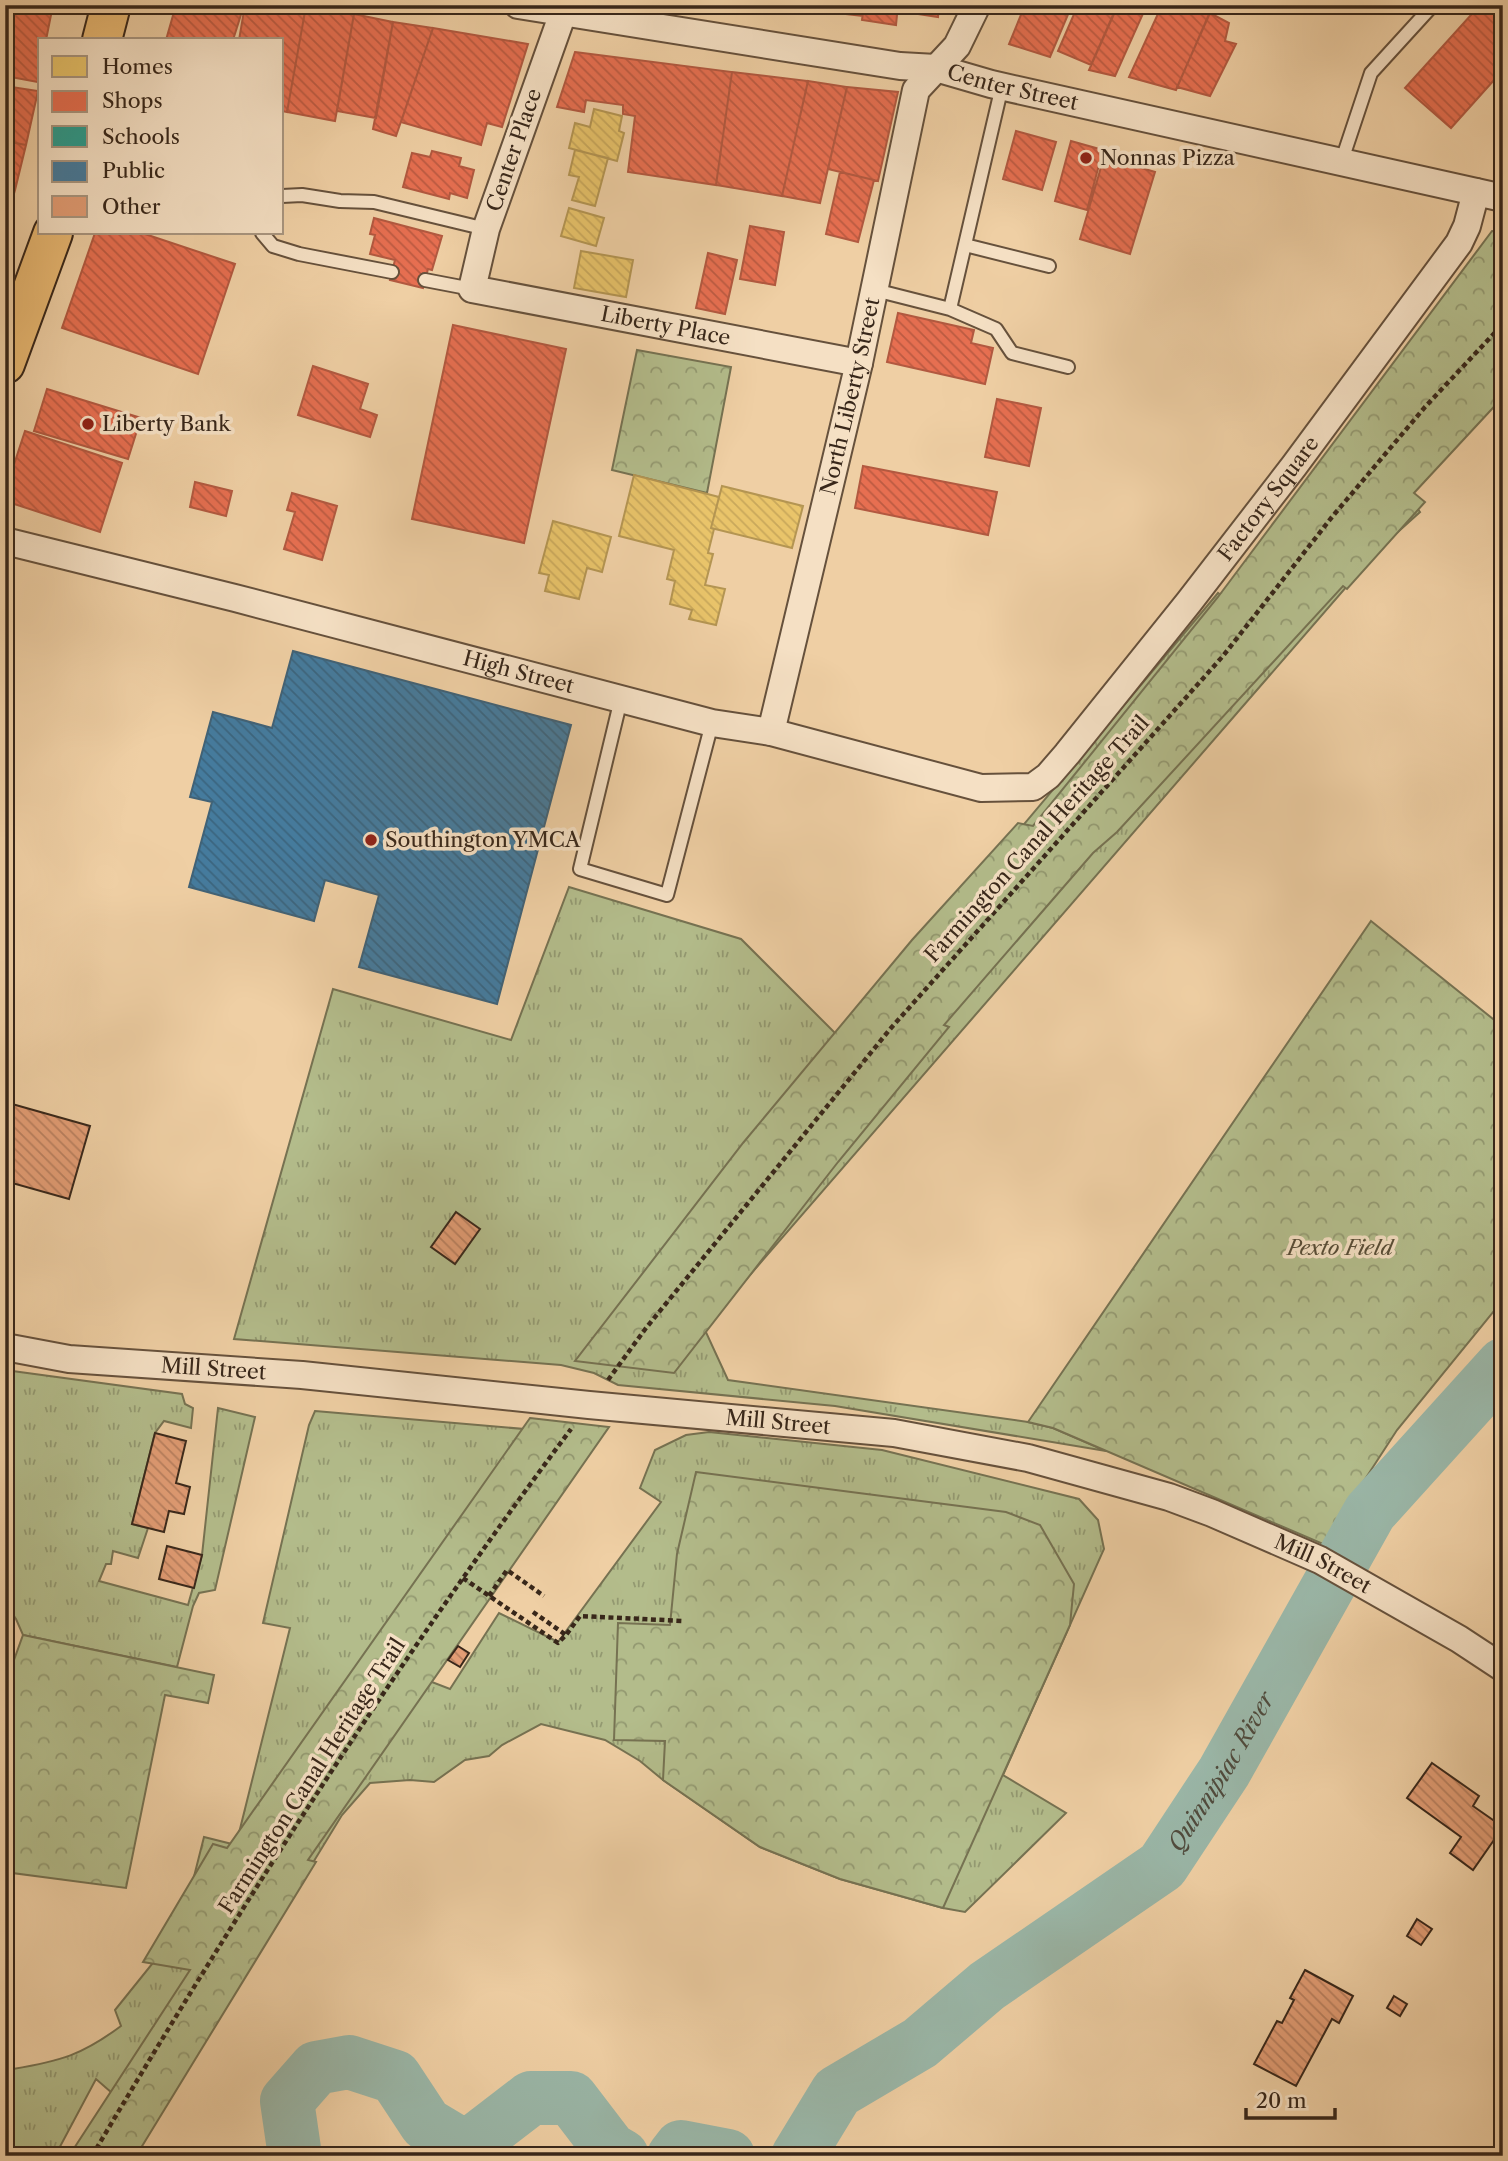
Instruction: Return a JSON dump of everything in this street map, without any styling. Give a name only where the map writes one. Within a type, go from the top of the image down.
[{"type":"highway","points":[[103,38],[111,5]]},
{"type":"highway","points":[[5,364],[53,234]]},
{"type":"street","name":"Center Street","points":[[518,5],[900,65],[936,68],[1002,86],[1503,198]]},
{"type":"street","name":"North Liberty Street","points":[[771,732],[859,363],[916,90],[957,46],[977,5]]},
{"type":"street","name":"Center Place","points":[[472,289],[486,229],[563,13]]},
{"type":"street","name":"Factory Square","points":[[1033,787],[1048,776],[1076,743],[1189,603],[1294,466],[1459,243],[1467,226],[1476,192]]},
{"type":"street","name":"Liberty Place","points":[[472,289],[859,363]]},
{"type":"street","name":"High Street","points":[[5,541],[712,723],[771,732],[981,788],[1033,787]]},
{"type":"street","name":"Mill Street","points":[[5,1348],[69,1359],[302,1375],[576,1404],[894,1433],[1028,1458],[1149,1490],[1212,1513],[1320,1560],[1459,1639],[1503,1668]]},
{"type":"lane","points":[[1341,163],[1371,74],[1433,5]]},
{"type":"lane","points":[[950,309],[1002,86]]},
{"type":"lane","points":[[284,196],[302,195],[340,201],[374,202],[486,229]]},
{"type":"lane","points":[[263,234],[273,246],[299,254],[392,272]]},
{"type":"lane","points":[[965,245],[1049,266]]},
{"type":"lane","points":[[425,280],[472,289]]},
{"type":"lane","points":[[875,290],[950,309],[996,329],[1012,354],[1068,367]]},
{"type":"lane","points":[[621,698],[580,869],[667,895],[712,723]]},
{"type":"path","points":[[1503,235],[1499,235],[1496,252],[1499,273],[1503,278]]},
{"type":"path","name":"Farmington Canal Heritage Trail","points":[[606,1382],[891,1028],[1223,656],[1332,517],[1425,407],[1503,324]]},
{"type":"path","name":"Farmington Canal Heritage Trail","points":[[92,2156],[209,1963],[374,1706],[575,1424]]},
{"type":"path","points":[[489,1595],[507,1570],[544,1596]]},
{"type":"path","points":[[463,1578],[558,1643],[580,1616],[683,1621]]},
{"type":"path","points":[[533,1612],[566,1635]]},
{"type":"green space","points":[[1492,231],[1503,233],[1503,397],[1414,493],[1425,502],[1347,589],[1343,586],[1117,832],[1093,853],[944,1025],[949,1027],[838,1162],[674,1373],[575,1361],[743,1143],[912,940],[1018,823],[1033,826],[1218,597]]},
{"type":"green space","points":[[637,350],[731,367],[707,493],[612,470]]},
{"type":"green space","points":[[1395,479],[1420,512],[1380,548],[704,1328],[728,1380],[1028,1422],[1053,1428],[1106,1451],[835,1406],[618,1385],[594,1373],[561,1365],[234,1339],[333,989],[511,1040],[569,887],[741,939],[846,1044],[1015,835],[1218,593],[1236,607]]},
{"type":"green space","name":"Pexto Field","points":[[1371,921],[1503,1027],[1503,1300],[1397,1430],[1323,1544],[1053,1428],[1028,1422]]},
{"type":"green space","points":[[5,1370],[182,1394],[185,1404],[193,1408],[191,1428],[164,1421],[155,1433],[132,1524],[148,1528],[138,1558],[113,1551],[111,1564],[106,1564],[99,1581],[188,1605],[202,1555],[218,1408],[255,1417],[215,1590],[199,1593],[177,1667],[23,1635],[5,1603]]},
{"type":"green space","points":[[315,1411],[524,1429],[523,1455],[112,2093],[96,2079],[55,2156],[5,2156],[5,2092],[13,2069],[70,2055],[94,2044],[121,2026],[115,2010],[181,1928],[204,1837],[236,1845],[290,1628],[263,1623],[309,1425]]},
{"type":"green space","points":[[530,1418],[609,1427],[308,1860],[316,1862],[136,2156],[69,2156],[190,1970],[143,1962],[213,1844],[227,1848]]},
{"type":"green space","points":[[709,1432],[882,1450],[1079,1499],[1098,1520],[1104,1549],[1003,1775],[1066,1813],[965,1912],[840,1879],[760,1847],[640,1761],[605,1740],[541,1724],[502,1745],[489,1756],[465,1760],[434,1782],[410,1780],[370,1783],[342,1815],[259,1951],[406,1672],[450,1689],[499,1613],[558,1642],[661,1502],[640,1488],[655,1450],[686,1435]]},
{"type":"green space","points":[[696,1472],[1006,1512],[1040,1525],[1074,1584],[1070,1625],[943,1908],[840,1879],[760,1847],[663,1780],[665,1741],[614,1740],[618,1623],[670,1625],[677,1554]]},
{"type":"green space","points":[[23,1635],[214,1675],[208,1703],[165,1695],[126,1888],[5,1872],[5,1685]]},
{"type":"building: Homes","points":[[594,109],[622,116],[619,131],[624,133],[617,161],[569,148],[575,123],[590,127]]},
{"type":"building: Homes","points":[[575,150],[608,158],[595,206],[572,200],[579,177],[569,175]]},
{"type":"building: Homes","points":[[569,208],[604,218],[596,246],[561,236]]},
{"type":"building: Homes","points":[[581,251],[633,260],[626,297],[574,288]]},
{"type":"building: Homes","points":[[634,475],[719,497],[708,553],[713,554],[705,585],[725,589],[716,625],[689,619],[692,610],[670,604],[675,581],[667,579],[674,550],[619,536]]},
{"type":"building: Homes","points":[[722,486],[803,506],[792,548],[711,528]]},
{"type":"building: Homes","points":[[553,521],[611,537],[602,572],[587,568],[579,599],[545,591],[549,575],[539,573]]},
{"type":"building: Shops","points":[[5,5],[53,5],[46,38],[38,38],[38,82],[5,76]]},
{"type":"building: Shops","points":[[176,5],[244,5],[234,38],[167,38]]},
{"type":"building: Shops","points":[[245,5],[306,6],[287,112],[284,111],[284,38],[239,38]]},
{"type":"building: Shops","points":[[812,5],[864,5],[862,16],[812,10]]},
{"type":"building: Shops","points":[[864,5],[898,5],[896,25],[862,20]]},
{"type":"building: Shops","points":[[898,5],[939,5],[938,17],[898,11]]},
{"type":"building: Shops","points":[[1025,5],[1072,5],[1050,57],[1009,44]]},
{"type":"building: Shops","points":[[1078,5],[1095,5],[1113,15],[1091,65],[1058,51]]},
{"type":"building: Shops","points":[[1118,5],[1146,7],[1115,76],[1089,70]]},
{"type":"building: Shops","points":[[1162,5],[1213,5],[1176,90],[1129,77]]},
{"type":"building: Shops","points":[[1480,5],[1503,5],[1503,70],[1451,128],[1405,88]]},
{"type":"building: Shops","points":[[306,6],[354,14],[335,121],[287,112]]},
{"type":"building: Shops","points":[[1210,13],[1229,23],[1225,41],[1236,44],[1210,96],[1177,87]]},
{"type":"building: Shops","points":[[354,14],[393,22],[376,118],[337,111]]},
{"type":"building: Shops","points":[[393,22],[433,28],[396,136],[373,129]]},
{"type":"building: Shops","points":[[433,28],[528,44],[502,127],[487,123],[481,145],[401,122]]},
{"type":"building: Shops","points":[[575,52],[732,72],[716,185],[628,172],[635,116],[623,114],[623,105],[586,100],[584,112],[557,107]]},
{"type":"building: Shops","points":[[732,72],[808,81],[782,196],[716,185]]},
{"type":"building: Shops","points":[[808,81],[847,87],[820,203],[782,196]]},
{"type":"building: Shops","points":[[5,86],[38,91],[26,145],[5,141]]},
{"type":"building: Shops","points":[[847,87],[898,92],[878,181],[828,169]]},
{"type":"building: Shops","points":[[1016,131],[1056,142],[1042,190],[1003,179]]},
{"type":"building: Shops","points":[[5,141],[26,145],[15,190],[5,188]]},
{"type":"building: Shops","points":[[1071,141],[1103,150],[1087,210],[1055,201]]},
{"type":"building: Shops","points":[[432,151],[461,158],[459,166],[474,170],[467,198],[450,193],[449,199],[403,187],[412,153],[430,157]]},
{"type":"building: Shops","points":[[1104,157],[1155,172],[1130,254],[1080,239]]},
{"type":"building: Shops","points":[[840,172],[874,180],[858,242],[826,234]]},
{"type":"building: Shops","points":[[5,188],[15,190],[5,226]]},
{"type":"building: Shops","points":[[374,218],[442,236],[432,270],[428,269],[423,288],[390,280],[395,260],[370,254],[375,235],[370,234]]},
{"type":"building: Shops","points":[[750,226],[784,232],[775,285],[740,279]]},
{"type":"building: Shops","points":[[95,234],[145,234],[235,264],[198,374],[62,328]]},
{"type":"building: Shops","points":[[708,253],[737,260],[725,314],[696,308]]},
{"type":"building: Shops","points":[[898,313],[974,330],[971,343],[993,348],[985,384],[887,362]]},
{"type":"building: Shops","points":[[453,325],[566,349],[524,543],[412,519]]},
{"type":"building: Shops","points":[[313,366],[368,384],[360,409],[377,415],[370,437],[298,415]]},
{"type":"building: Shops","name":"Liberty Bank","points":[[47,389],[141,418],[128,459],[34,431]]},
{"type":"building: Shops","points":[[997,399],[1041,408],[1029,466],[985,457]]},
{"type":"building: Shops","points":[[25,431],[122,463],[100,532],[5,501],[5,492]]},
{"type":"building: Shops","points":[[863,466],[997,492],[988,535],[855,508]]},
{"type":"building: Shops","points":[[195,482],[232,491],[226,516],[190,507]]},
{"type":"building: Shops","points":[[292,493],[337,506],[322,560],[284,549],[295,512],[287,510]]},
{"type":"building: Schools","points":[[5,2066],[13,2069],[5,2092]]},
{"type":"building: Public","name":"Southington YMCA","points":[[293,651],[571,725],[497,1004],[359,967],[379,895],[325,880],[314,921],[189,887],[212,802],[190,797],[213,712],[272,728]]},
{"type":"building: Other","points":[[5,1102],[90,1126],[69,1199],[5,1181]]},
{"type":"building: Other","points":[[456,1212],[480,1229],[455,1264],[431,1247]]},
{"type":"building: Other","points":[[155,1433],[186,1441],[176,1483],[190,1487],[184,1514],[169,1511],[164,1532],[132,1524]]},
{"type":"building: Other","points":[[167,1546],[202,1555],[194,1588],[159,1579]]},
{"type":"building: Other","points":[[458,1646],[469,1653],[460,1667],[448,1660]]},
{"type":"building: Other","points":[[1432,1763],[1479,1796],[1473,1806],[1503,1827],[1473,1870],[1450,1853],[1461,1837],[1407,1798]]},
{"type":"building: Other","points":[[1417,1919],[1432,1929],[1421,1945],[1407,1936]]},
{"type":"building: Other","points":[[1305,1970],[1353,1996],[1339,2023],[1332,2019],[1296,2086],[1254,2064],[1277,2021],[1282,2023],[1294,2000],[1290,1998]]},
{"type":"building: Other","points":[[1394,1996],[1407,2004],[1400,2016],[1387,2008]]},
{"type":"waterway","name":"Quinnipiac River","points":[[798,2156],[837,2092],[920,2043],[987,1986],[1162,1866],[1224,1772],[1370,1512],[1503,1365]]},
{"type":"waterway","name":"Quinnipiac River","points":[[295,2156],[287,2101],[316,2068],[349,2062],[395,2077],[426,2124],[466,2148],[531,2098],[571,2098],[610,2149],[622,2156]]},
{"type":"waterway","name":"Quinnipiac River","points":[[674,2156],[681,2147],[728,2156]]},
{"type":"place","name":"Nonnas Pizza","points":[[1086,158]]},
{"type":"place","name":"Liberty Bank","points":[[88,424]]},
{"type":"place","name":"Southington YMCA","points":[[371,840]]}]
